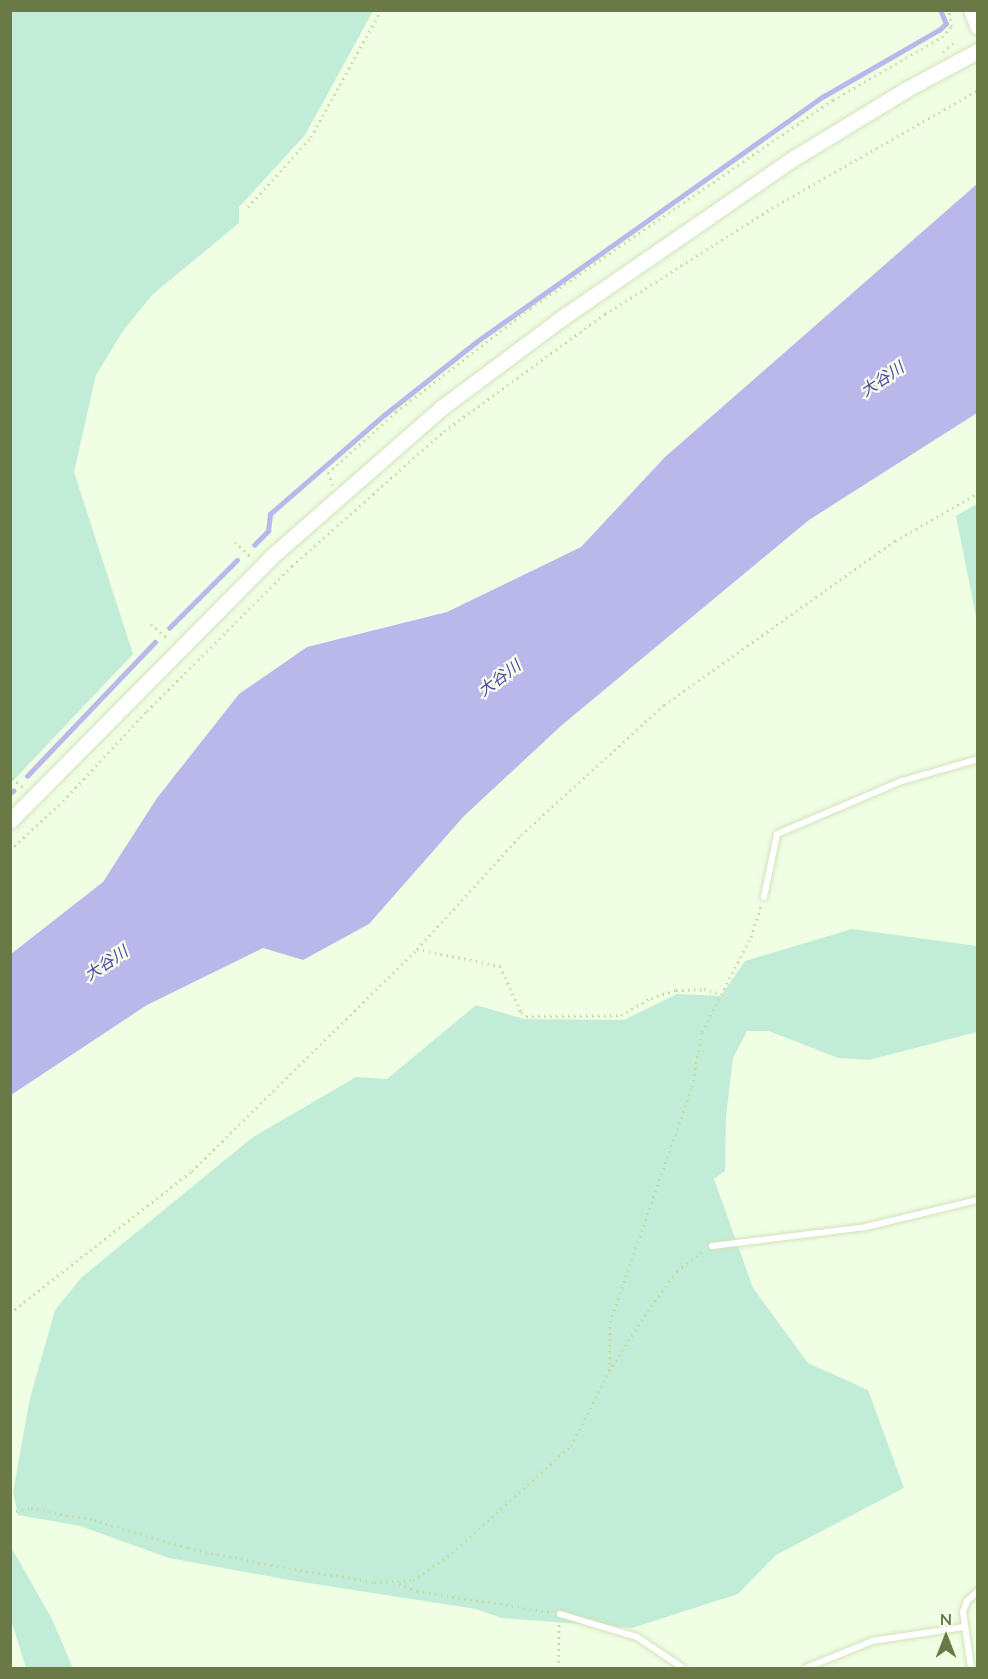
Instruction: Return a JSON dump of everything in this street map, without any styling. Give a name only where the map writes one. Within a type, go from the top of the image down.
[{"type":"street","points":[[971,10],[978,27]]},
{"type":"street","points":[[10,821],[261,567],[340,494],[498,364],[646,258],[844,126],[978,51]]},
{"type":"lane","points":[[764,897],[777,834],[902,781],[978,759]]},
{"type":"lane","points":[[712,1246],[866,1227],[978,1200]]},
{"type":"lane","points":[[971,1668],[964,1627],[967,1601],[978,1591]]},
{"type":"lane","points":[[560,1614],[638,1637],[683,1668]]},
{"type":"lane","points":[[806,1668],[872,1641],[964,1627]]},
{"type":"path","points":[[248,207],[311,136],[381,10]]},
{"type":"path","points":[[340,494],[328,473],[396,412],[530,308],[782,135],[942,37],[952,26],[949,10]]},
{"type":"path","points":[[10,850],[63,801],[292,566],[444,431],[605,314],[772,208],[978,90]]},
{"type":"path","points":[[10,1313],[192,1171],[417,949],[521,835],[664,705],[886,548],[978,493]]},
{"type":"path","points":[[235,542],[261,567]]},
{"type":"path","points":[[151,624],[179,648]]},
{"type":"path","points":[[609,1371],[610,1322],[692,1087],[702,1032],[719,993],[751,937],[764,897]]},
{"type":"path","points":[[417,949],[500,966],[521,1012],[526,1016],[621,1015],[651,998],[676,990],[704,988],[719,993]]},
{"type":"path","points":[[397,1583],[414,1580],[452,1553],[571,1446],[609,1371],[677,1270],[712,1246]]},
{"type":"path","points":[[10,1512],[41,1509],[94,1520],[198,1550],[397,1583],[417,1591],[560,1614],[558,1668]]},
{"type":"green space","points":[[11,10],[373,11],[305,135],[239,207],[239,223],[152,295],[123,331],[96,375],[74,472],[133,654],[11,783]]},
{"type":"green space","points":[[977,504],[977,621],[956,516]]},
{"type":"green space","points":[[852,929],[977,946],[977,1032],[869,1060],[838,1058],[769,1031],[747,1031],[733,1058],[726,1117],[725,1171],[714,1179],[753,1288],[808,1363],[868,1390],[904,1488],[776,1555],[738,1594],[632,1628],[502,1618],[476,1609],[289,1580],[169,1558],[80,1526],[18,1515],[13,1492],[30,1398],[55,1310],[82,1277],[253,1137],[356,1077],[387,1079],[476,1005],[524,1019],[624,1020],[677,994],[721,996],[745,961]]},
{"type":"green space","points":[[11,1547],[52,1619],[73,1668],[26,1668],[11,1620]]},
{"type":"water","name":"大谷川","points":[[977,184],[977,413],[809,520],[562,725],[464,816],[369,924],[303,960],[263,948],[147,1005],[11,1095],[11,954],[103,882],[157,798],[239,694],[307,647],[447,612],[581,547],[665,457]]},
{"type":"waterway","points":[[254,545],[268,531],[270,514],[384,415],[476,342],[824,96],[939,30],[946,24],[940,10]]},
{"type":"waterway","points":[[169,628],[237,560]]},
{"type":"waterway","points":[[27,776],[155,642]]}]
